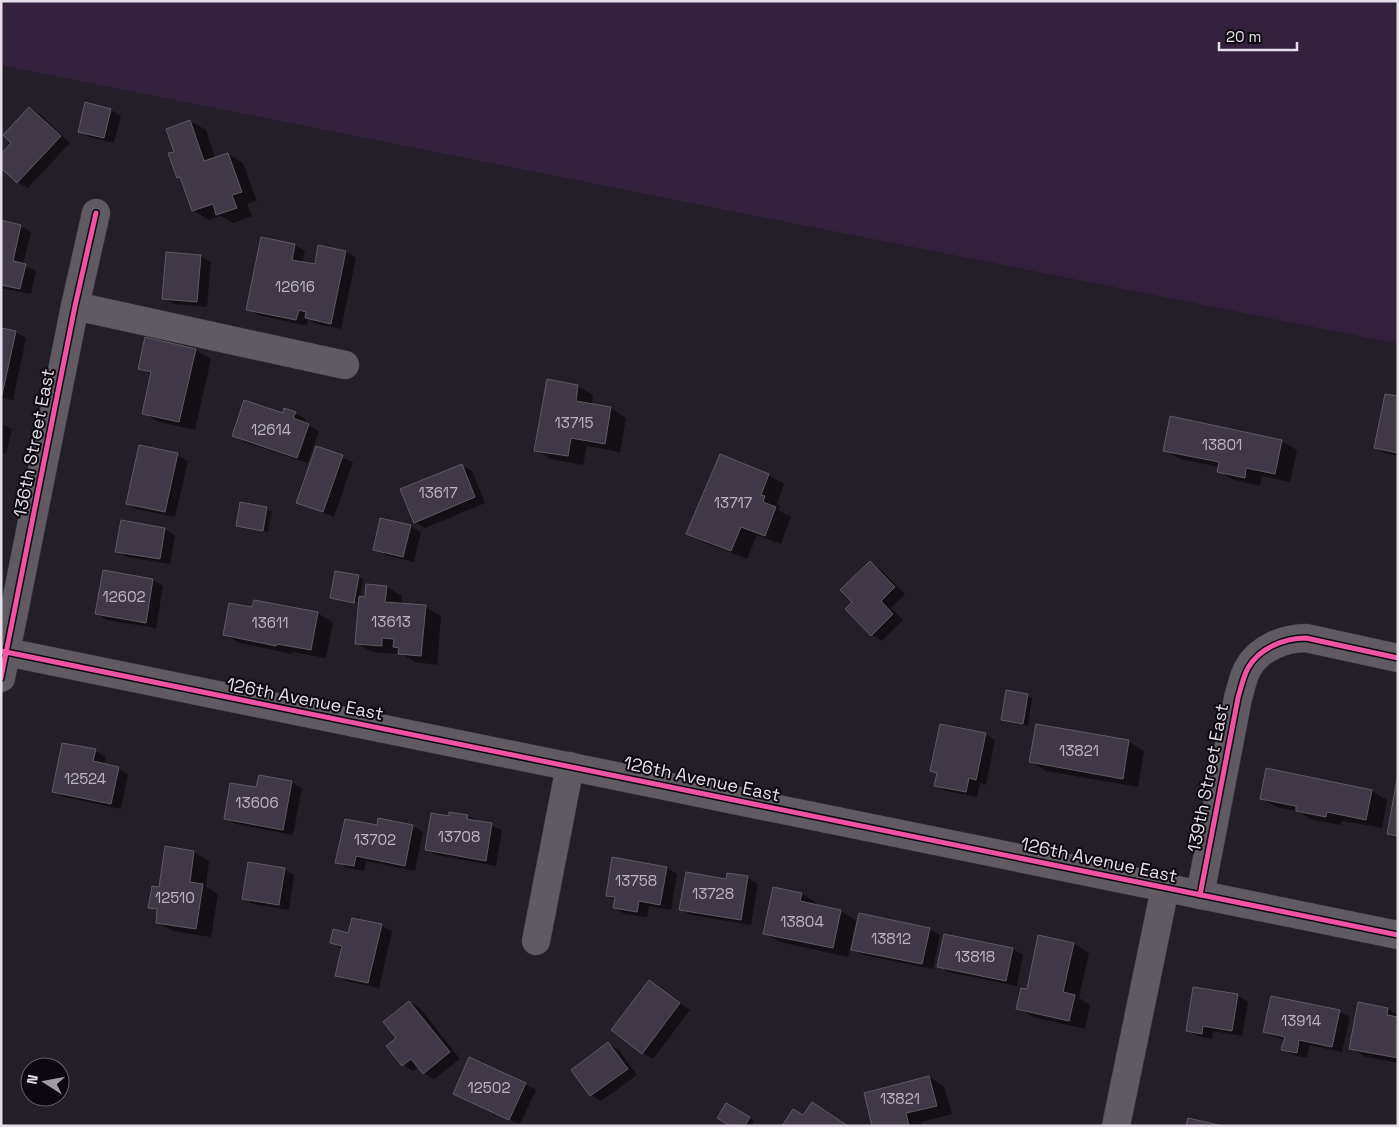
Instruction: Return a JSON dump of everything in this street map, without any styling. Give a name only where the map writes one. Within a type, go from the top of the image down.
[{"type":"street","name":"136th Street East","points":[[3,661],[75,306],[96,213]]},
{"type":"street","points":[[75,306],[345,365]]},
{"type":"street","name":"139th Street East","points":[[1200,895],[1238,698],[1248,668],[1256,658],[1270,648],[1294,638],[1306,638],[1398,658]]},
{"type":"street","name":"126th Avenue East","points":[[3,661],[570,766],[1398,935]]},
{"type":"street","points":[[536,941],[570,766]]},
{"type":"street","points":[[1116,1126],[1165,888]]},
{"type":"shaded area","points":[[1,1],[1398,1],[1398,344],[1,65]]},
{"type":"building","points":[[85,102],[111,109],[104,138],[78,132]]},
{"type":"building","points":[[29,107],[61,136],[17,183],[1,168],[1,154],[11,143],[3,135]]},
{"type":"building","points":[[190,120],[204,161],[228,153],[242,192],[232,195],[237,208],[216,215],[213,204],[192,211],[180,177],[177,178],[168,153],[174,152],[166,129]]},
{"type":"building","points":[[1,220],[21,225],[13,261],[26,264],[20,289],[1,285]]},
{"type":"building","points":[[261,237],[295,244],[292,260],[315,264],[318,245],[346,251],[331,324],[305,318],[306,312],[299,310],[296,320],[246,310]]},
{"type":"building","points":[[166,252],[201,255],[197,302],[162,299]]},
{"type":"building","points":[[1,328],[16,331],[2,395],[1,395]]},
{"type":"building","points":[[145,337],[196,349],[179,422],[142,414],[151,372],[138,369]]},
{"type":"building","points":[[547,379],[578,385],[576,401],[611,407],[605,444],[571,438],[568,456],[534,451]]},
{"type":"building","points":[[1385,394],[1398,396],[1398,453],[1374,448]]},
{"type":"building","points":[[244,400],[283,413],[284,408],[296,412],[293,418],[309,424],[297,458],[232,436]]},
{"type":"building","points":[[1170,416],[1282,440],[1275,474],[1246,468],[1245,478],[1217,472],[1219,462],[1163,451]]},
{"type":"building","points":[[139,445],[178,453],[165,512],[126,504]]},
{"type":"building","points":[[316,446],[343,455],[323,512],[296,503]]},
{"type":"building","points":[[720,454],[769,474],[761,495],[765,496],[763,502],[776,507],[765,536],[741,527],[731,551],[686,534]]},
{"type":"building","points":[[462,464],[475,497],[414,523],[400,489]]},
{"type":"building","points":[[240,502],[267,507],[263,531],[236,526]]},
{"type":"building","points":[[380,518],[411,525],[403,557],[373,550]]},
{"type":"building","points":[[121,520],[165,528],[160,559],[115,552]]},
{"type":"building","points":[[870,561],[895,587],[881,601],[893,614],[871,636],[845,609],[852,602],[840,590]]},
{"type":"building","points":[[103,570],[153,579],[146,623],[95,614]]},
{"type":"building","points":[[335,571],[359,575],[354,603],[330,598]]},
{"type":"building","points":[[366,584],[387,586],[385,602],[426,605],[421,656],[398,654],[399,648],[393,647],[394,639],[382,638],[382,646],[355,644],[359,596],[365,597]]},
{"type":"building","points":[[254,600],[318,612],[311,650],[277,644],[276,646],[223,635],[229,603],[252,607]]},
{"type":"building","points":[[1006,690],[1028,694],[1023,724],[1001,720]]},
{"type":"building","points":[[940,724],[986,733],[976,780],[969,778],[966,792],[934,786],[937,773],[930,771]]},
{"type":"building","points":[[1036,724],[1129,740],[1123,779],[1029,762]]},
{"type":"building","points":[[62,743],[96,749],[93,761],[119,767],[111,804],[52,792]]},
{"type":"building","points":[[1266,768],[1372,790],[1366,820],[1327,812],[1326,817],[1296,811],[1296,806],[1260,799]]},
{"type":"building","points":[[1398,774],[1398,836],[1387,834]]},
{"type":"building","points":[[259,775],[292,781],[283,830],[224,819],[230,783],[256,787]]},
{"type":"building","points":[[449,812],[468,815],[467,819],[492,823],[486,861],[425,850],[431,813],[449,816]]},
{"type":"building","points":[[378,818],[413,825],[405,866],[356,856],[354,866],[335,863],[345,819],[377,825]]},
{"type":"building","points":[[165,846],[194,851],[190,882],[203,884],[196,929],[156,923],[157,909],[148,908],[152,886],[159,887]]},
{"type":"building","points":[[612,857],[667,867],[660,905],[639,901],[637,912],[613,908],[615,897],[606,896]]},
{"type":"building","points":[[248,862],[285,868],[279,905],[242,899]]},
{"type":"building","points":[[686,872],[726,879],[727,873],[748,876],[741,920],[679,910]]},
{"type":"building","points":[[773,887],[802,893],[800,901],[841,910],[833,948],[763,934]]},
{"type":"building","points":[[859,913],[930,928],[922,964],[851,950]]},
{"type":"building","points":[[352,918],[382,924],[368,983],[335,976],[342,946],[330,943],[333,929],[348,933]]},
{"type":"building","points":[[944,934],[1013,948],[1006,981],[937,967]]},
{"type":"building","points":[[1038,935],[1074,943],[1063,992],[1075,995],[1069,1021],[1016,1009],[1021,988],[1027,989]]},
{"type":"building","points":[[649,980],[680,1003],[642,1054],[611,1030]]},
{"type":"building","points":[[1193,987],[1238,994],[1232,1031],[1203,1026],[1202,1034],[1186,1031]]},
{"type":"building","points":[[1271,996],[1340,1010],[1332,1047],[1299,1040],[1297,1053],[1281,1050],[1285,1037],[1263,1032]]},
{"type":"building","points":[[409,1001],[450,1052],[423,1074],[411,1059],[402,1066],[386,1046],[396,1038],[383,1022]]},
{"type":"building","points":[[1358,1002],[1388,1008],[1387,1015],[1398,1017],[1398,1058],[1349,1049]]},
{"type":"building","points":[[608,1042],[628,1069],[590,1096],[571,1070]]},
{"type":"building","points":[[469,1057],[526,1083],[509,1120],[453,1094]]},
{"type":"building","points":[[929,1076],[937,1106],[906,1113],[909,1126],[872,1126],[864,1093]]},
{"type":"building","points":[[812,1102],[848,1126],[782,1126],[793,1109],[803,1115]]},
{"type":"building","points":[[726,1103],[750,1117],[745,1126],[730,1126],[717,1118]]},
{"type":"building","points":[[1188,1118],[1223,1126],[1186,1126]]},
{"type":"cycle path","points":[[1,678],[75,306],[96,213]]},
{"type":"cycle path","points":[[1200,895],[1238,698],[1245,675],[1253,661],[1273,646],[1298,638],[1306,638],[1398,658]]},
{"type":"cycle path","points":[[1,651],[1398,935]]}]
